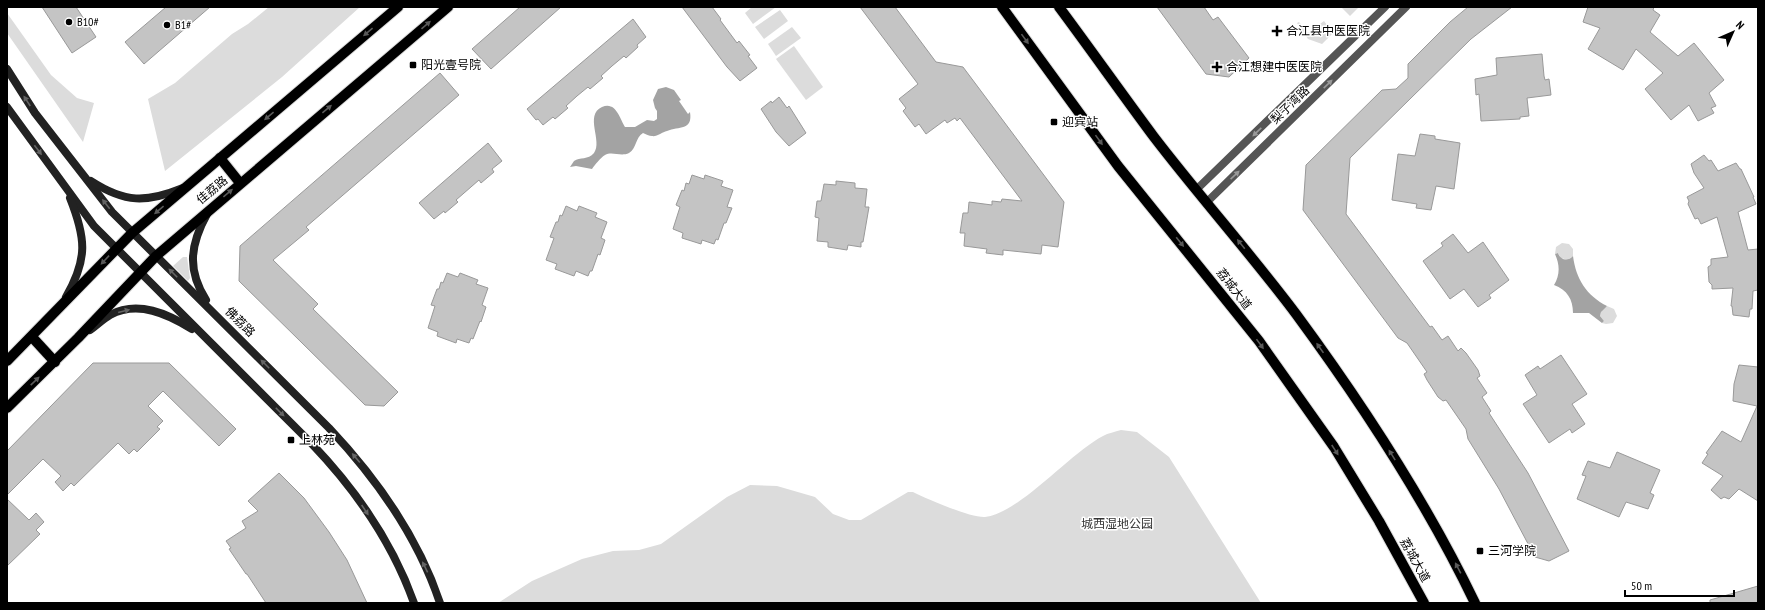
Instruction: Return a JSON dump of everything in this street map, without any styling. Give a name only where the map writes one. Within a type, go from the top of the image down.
[{"type":"main road","name":"佳荔路","points":[[7,362],[132,233],[398,7]]},
{"type":"main road","name":"佳荔路","points":[[7,408],[55,362],[156,256],[448,7]]},
{"type":"main road","name":"荔城大道","points":[[1002,7],[1118,166],[1263,347],[1334,447],[1379,520],[1424,603]]},
{"type":"main road","points":[[1059,7],[1155,138],[1296,314],[1372,423],[1416,494],[1459,570],[1475,603]]},
{"type":"main road","name":"佛荔路","points":[[7,69],[35,112],[112,212],[334,433],[373,480],[400,518],[434,586],[440,603]]},
{"type":"main road","points":[[7,107],[94,226],[312,444],[339,473],[379,532],[414,603]]},
{"type":"main road","points":[[220,158],[240,183]]},
{"type":"main road","points":[[86,178],[117,196],[139,200],[161,196],[187,186]]},
{"type":"main road","points":[[60,307],[74,283],[80,268],[83,253],[81,231],[76,214],[71,198],[61,180]]},
{"type":"main road","points":[[211,208],[196,236],[192,260],[193,271],[199,289],[214,313]]},
{"type":"main road","points":[[78,338],[111,315],[126,310],[141,308],[150,309],[172,317],[203,335]]},
{"type":"main road","points":[[32,337],[55,362]]},
{"type":"street","name":"梨子湾路","points":[[1197,189],[1385,7]]},
{"type":"street","name":"梨子湾路","points":[[1207,202],[1406,7]]},
{"type":"green space","points":[[269,7],[360,7],[282,77],[165,171],[148,99],[175,83],[232,34],[248,24]]},
{"type":"green space","points":[[752,7],[776,7],[753,24],[745,13]]},
{"type":"green space","points":[[1359,7],[1350,16],[1342,8]]},
{"type":"green space","points":[[780,10],[788,21],[764,39],[755,27]]},
{"type":"green space","points":[[7,13],[51,75],[77,98],[94,103],[83,142],[7,33]]},
{"type":"green space","points":[[1324,21],[1333,33],[1322,44],[1308,39],[1297,23],[1299,22],[1308,33]]},
{"type":"green space","points":[[792,27],[801,38],[776,56],[768,44]]},
{"type":"green space","points":[[794,46],[823,87],[806,100],[776,59]]},
{"type":"green space","points":[[1562,243],[1569,244],[1573,249],[1573,256],[1568,260],[1561,258],[1558,253],[1555,254],[1556,247]]},
{"type":"green space","points":[[183,257],[187,257],[190,278],[188,281],[173,266]]},
{"type":"green space","points":[[1607,306],[1614,309],[1617,316],[1613,323],[1606,324],[1602,323],[1604,321],[1600,316],[1602,309]]},
{"type":"green space","name":"城西湿地公园","points":[[1121,430],[1137,432],[1169,457],[1261,603],[498,603],[532,581],[582,559],[613,551],[639,550],[661,544],[727,497],[750,485],[777,486],[815,497],[833,514],[849,520],[861,520],[908,492],[913,492],[960,511],[985,517],[999,513],[1014,505],[1090,444],[1105,435]]},
{"type":"shaded area","points":[[666,87],[674,90],[681,100],[679,101],[688,114],[690,112],[690,118],[687,125],[656,136],[650,136],[643,133],[640,135],[632,151],[626,154],[605,155],[592,169],[576,166],[570,167],[574,161],[587,158],[594,153],[597,142],[594,116],[597,111],[602,107],[611,106],[617,112],[625,127],[635,127],[647,120],[654,121],[657,119],[657,111],[653,100],[658,89]]},
{"type":"shaded area","points":[[1558,253],[1562,259],[1567,260],[1573,256],[1574,264],[1583,286],[1593,297],[1607,306],[1601,312],[1600,316],[1604,321],[1602,323],[1589,313],[1573,313],[1572,303],[1566,292],[1554,285],[1559,270],[1555,254]]},
{"type":"building","name":"B10#","points":[[42,7],[76,7],[96,37],[72,53]]},
{"type":"building","name":"B1#","points":[[166,7],[210,7],[144,64],[125,42]]},
{"type":"building","points":[[520,7],[561,7],[491,69],[472,49]]},
{"type":"building","points":[[682,7],[712,7],[737,43],[739,41],[750,55],[748,56],[757,68],[740,81],[727,67]]},
{"type":"building","points":[[860,7],[895,7],[936,62],[963,67],[1064,202],[1058,247],[1042,245],[1041,254],[1003,250],[1003,255],[986,253],[987,249],[964,246],[965,233],[960,233],[963,213],[968,213],[969,202],[992,205],[992,201],[1001,202],[1002,199],[1022,201],[960,118],[957,121],[955,118],[947,123],[945,120],[926,134],[919,124],[915,127],[903,111],[906,108],[899,99],[918,84]]},
{"type":"building","points":[[1157,7],[1204,7],[1213,20],[1218,17],[1249,58],[1229,77],[1206,74]]},
{"type":"building","points":[[1468,7],[1512,7],[1471,39],[1350,158],[1346,214],[1430,327],[1432,326],[1442,340],[1448,336],[1458,351],[1461,348],[1478,370],[1480,376],[1477,378],[1487,393],[1482,397],[1491,411],[1489,413],[1528,473],[1569,551],[1549,561],[1535,557],[1499,489],[1468,439],[1466,429],[1446,400],[1443,401],[1438,397],[1424,374],[1427,372],[1407,343],[1398,338],[1303,210],[1306,165],[1382,90],[1396,89],[1408,78],[1408,64],[1450,22]]},
{"type":"building","points":[[1588,7],[1654,7],[1653,10],[1660,15],[1650,32],[1678,56],[1694,43],[1724,80],[1709,93],[1716,106],[1711,108],[1714,113],[1698,121],[1689,105],[1671,120],[1645,89],[1663,73],[1636,49],[1623,70],[1588,49],[1600,28],[1583,22]]},
{"type":"building","points":[[633,19],[646,37],[637,45],[638,47],[626,58],[624,56],[612,66],[601,76],[603,78],[590,89],[588,87],[577,96],[566,106],[568,108],[555,119],[553,117],[543,125],[538,119],[536,120],[527,109]]},
{"type":"building","points":[[1542,54],[1544,76],[1545,80],[1549,79],[1551,95],[1527,98],[1529,116],[1520,117],[1520,119],[1481,121],[1479,94],[1476,95],[1475,79],[1497,75],[1496,58]]},
{"type":"building","points":[[440,73],[459,95],[306,227],[309,230],[273,260],[318,304],[313,309],[398,392],[384,406],[365,405],[239,281],[240,246]]},
{"type":"building","points":[[779,97],[787,108],[789,106],[806,133],[789,146],[776,132],[761,109]]},
{"type":"building","points":[[1420,134],[1435,136],[1435,139],[1460,143],[1454,189],[1436,186],[1431,210],[1416,208],[1417,204],[1392,200],[1398,154],[1415,156]]},
{"type":"building","points":[[488,143],[502,161],[492,169],[494,172],[481,183],[479,180],[456,200],[458,202],[445,213],[444,211],[434,219],[419,203]]},
{"type":"building","points":[[1704,155],[1709,161],[1711,160],[1718,171],[1736,163],[1741,169],[1756,204],[1738,212],[1748,250],[1758,249],[1758,290],[1753,291],[1752,309],[1750,309],[1749,317],[1733,315],[1731,306],[1733,288],[1712,289],[1712,285],[1709,282],[1708,267],[1711,265],[1711,259],[1728,257],[1717,217],[1701,224],[1698,218],[1695,219],[1688,204],[1689,201],[1687,197],[1704,188],[1694,173],[1691,164]]},
{"type":"building","points":[[692,175],[704,179],[705,175],[723,181],[721,186],[733,190],[727,207],[732,208],[726,223],[724,223],[718,240],[716,239],[714,244],[702,240],[701,244],[682,238],[683,233],[673,229],[680,207],[676,205],[682,190],[684,191],[686,183],[689,184]]},
{"type":"building","points":[[836,181],[855,183],[855,188],[867,189],[865,207],[869,207],[861,247],[848,245],[847,250],[828,247],[828,242],[817,241],[819,218],[815,217],[817,201],[821,201],[824,184],[836,185]]},
{"type":"building","points":[[566,206],[577,211],[579,206],[597,213],[595,217],[607,222],[601,238],[605,240],[600,255],[598,254],[592,271],[590,271],[588,276],[576,271],[574,276],[555,269],[557,264],[546,260],[554,238],[550,237],[556,222],[558,222],[560,215],[562,216]]},
{"type":"building","points":[[1453,234],[1468,253],[1483,242],[1509,280],[1489,295],[1491,298],[1478,307],[1464,289],[1450,299],[1423,261],[1443,246],[1441,243]]},
{"type":"building","points":[[447,273],[458,277],[460,273],[478,280],[476,284],[488,288],[482,305],[486,307],[481,322],[480,321],[473,339],[471,338],[469,343],[457,339],[456,343],[437,336],[438,332],[428,328],[435,306],[431,305],[437,289],[439,289],[441,282],[443,283]]},
{"type":"building","points":[[1561,355],[1587,394],[1572,404],[1585,424],[1572,433],[1570,429],[1549,443],[1523,404],[1537,395],[1525,375],[1538,366],[1540,369]]},
{"type":"building","points":[[93,363],[169,363],[236,429],[219,446],[163,391],[148,406],[163,421],[157,427],[160,429],[137,452],[134,449],[129,454],[118,443],[74,486],[71,483],[63,491],[55,482],[61,476],[43,459],[7,495],[7,451]]},
{"type":"building","points":[[1739,365],[1758,367],[1758,501],[1739,489],[1729,499],[1724,497],[1721,499],[1711,490],[1723,476],[1702,463],[1708,454],[1706,453],[1722,431],[1741,442],[1757,406],[1733,401],[1734,384]]},
{"type":"building","points":[[1617,452],[1660,470],[1650,493],[1654,495],[1648,509],[1626,502],[1619,517],[1577,499],[1586,476],[1582,475],[1588,461],[1610,468]]},
{"type":"building","points":[[279,473],[304,498],[329,532],[347,560],[367,603],[266,603],[229,549],[231,548],[226,541],[246,528],[242,521],[258,511],[248,501]]},
{"type":"building","points":[[7,499],[29,520],[36,513],[44,522],[36,530],[40,534],[7,566]]},
{"type":"building","points":[[1758,586],[1758,603],[1710,603],[1710,600]]},
{"type":"place","name":"B10#","points":[[69,22]]},
{"type":"place","name":"B1#","points":[[167,25]]},
{"type":"place","name":"合江县中医医院","points":[[1277,31]]},
{"type":"place","name":"阳光壹号院","points":[[413,65]]},
{"type":"place","name":"合江想建中医医院","points":[[1217,67]]},
{"type":"place","name":"迎宾站","points":[[1054,122]]},
{"type":"place","name":"上林苑","points":[[291,440]]},
{"type":"place","name":"三河学院","points":[[1480,551]]}]
